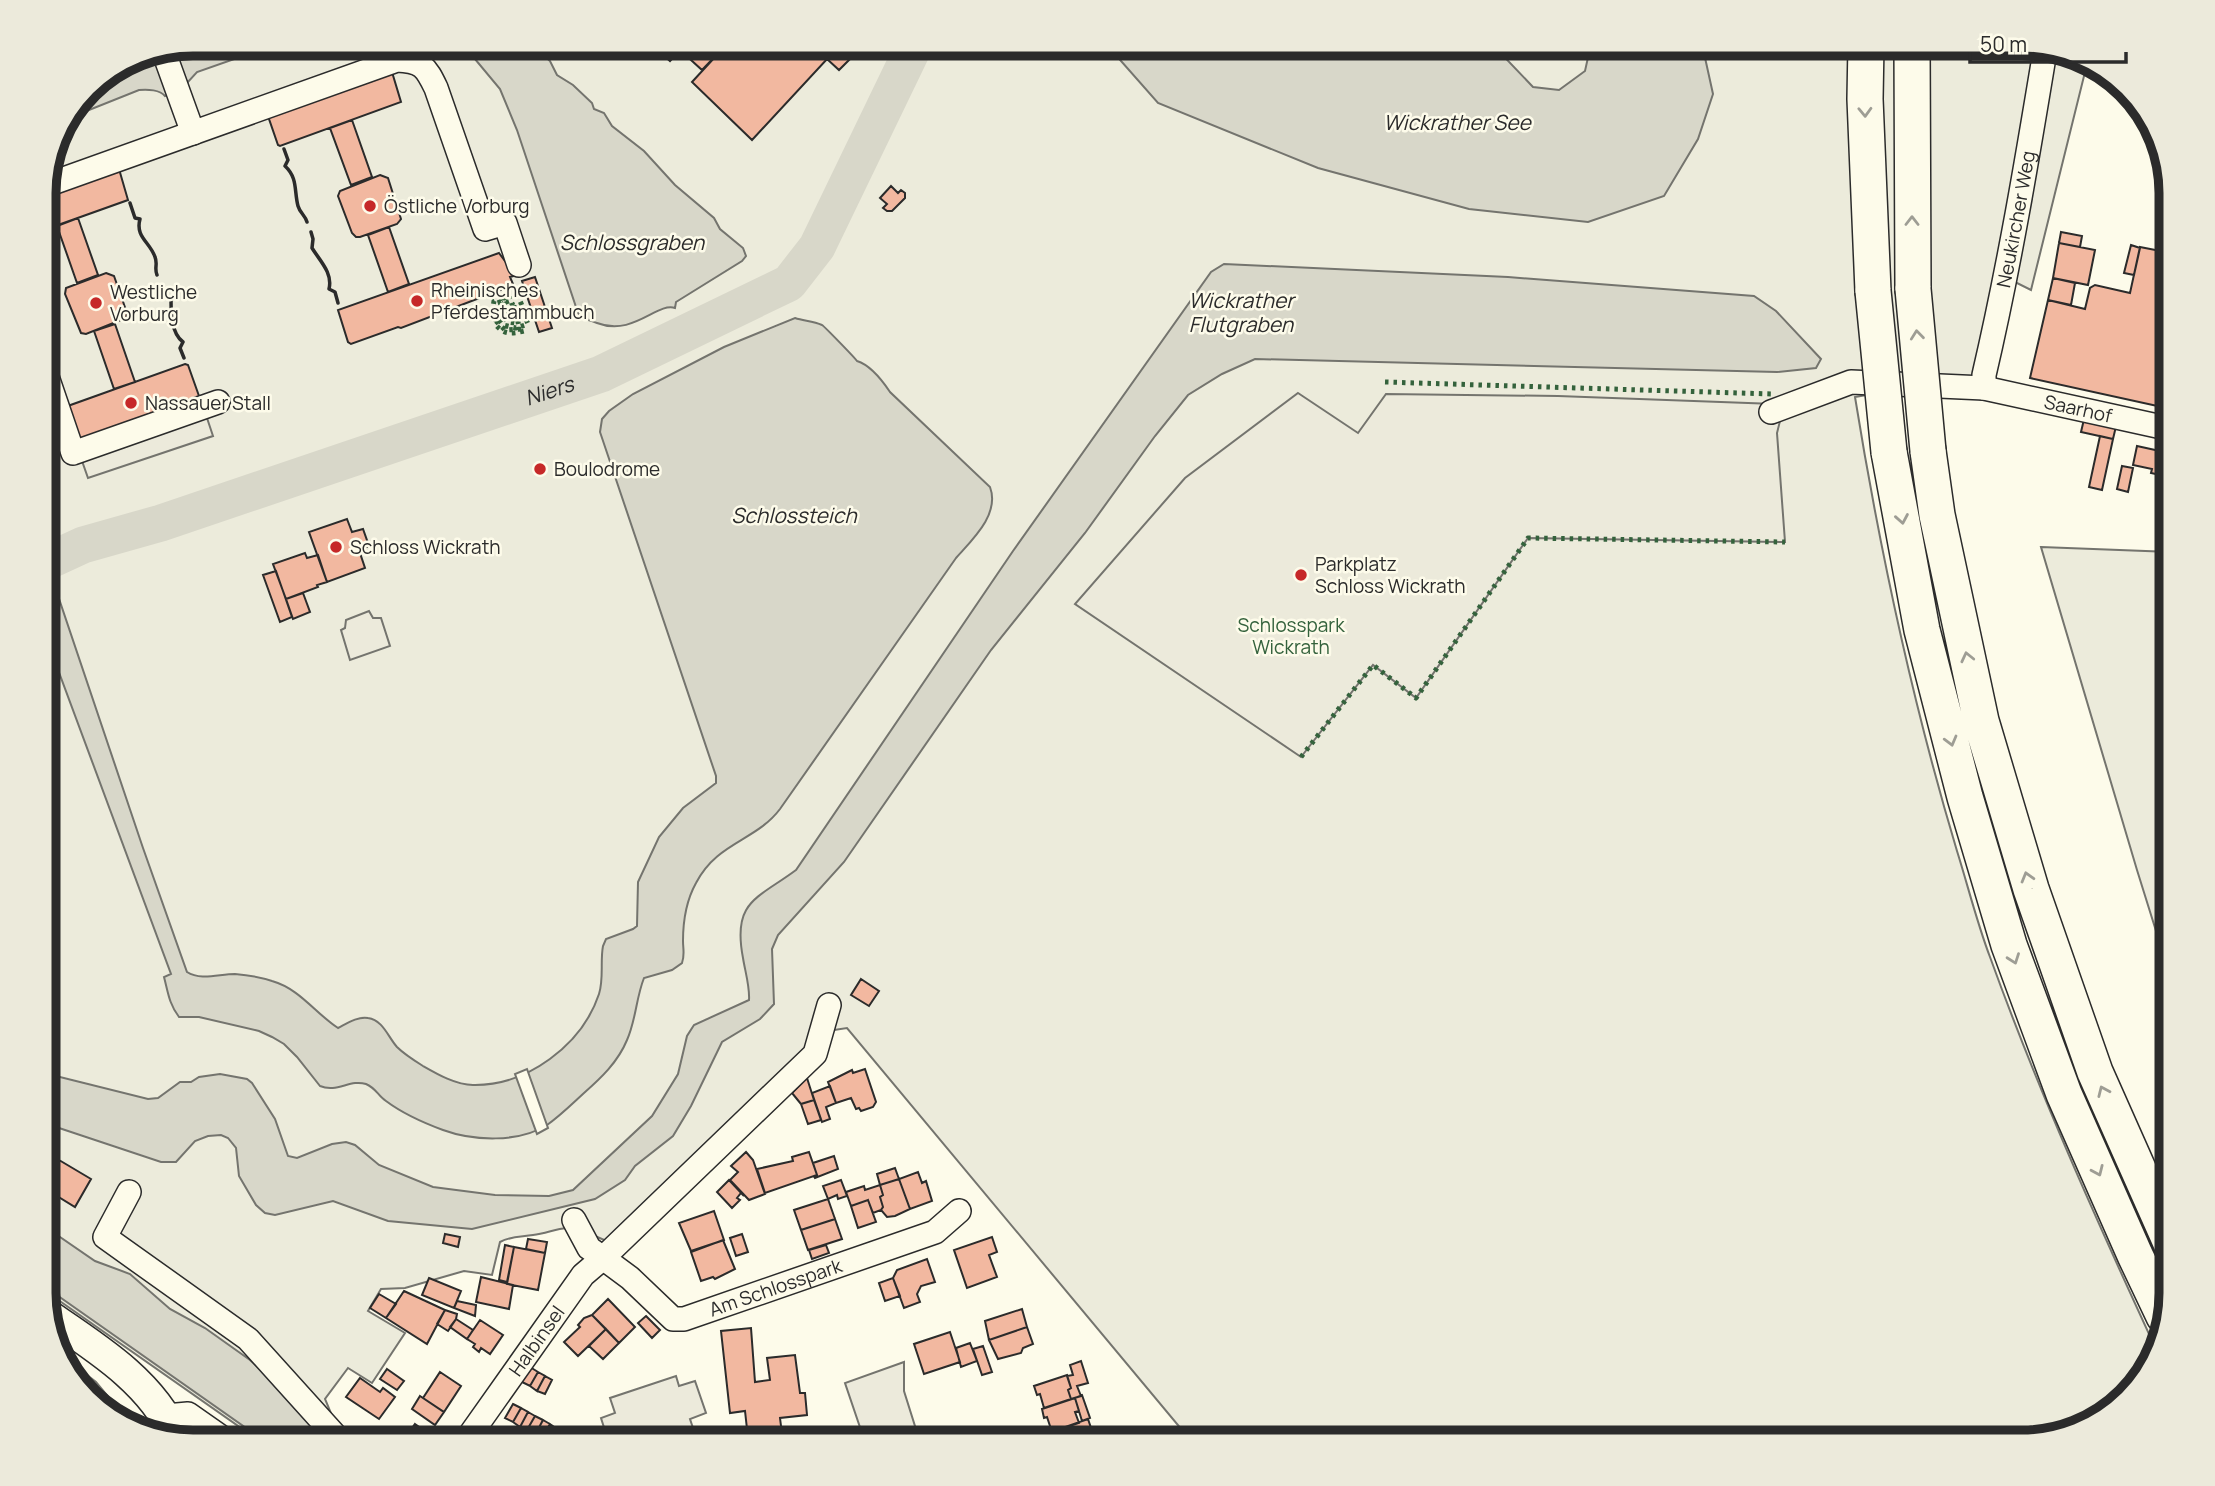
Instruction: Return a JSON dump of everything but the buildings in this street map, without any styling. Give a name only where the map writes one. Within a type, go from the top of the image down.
[{"type":"highway","points":[[1866,56],[1865,99],[1873,291],[1889,452],[1922,630],[1965,797],[2009,945],[2064,1094],[2158,1304]]},
{"type":"highway","points":[[1912,56],[1913,289],[1928,452],[1942,541],[1981,721],[2031,888],[2095,1072],[2159,1216]]},
{"type":"main road","points":[[60,1323],[132,1378],[170,1426]]},
{"type":"street","name":"Neukircher Weg","points":[[1983,388],[1983,375],[2016,225],[2044,58]]},
{"type":"street","points":[[166,59],[193,133]]},
{"type":"street","points":[[56,182],[397,60],[414,61],[427,70],[436,89],[485,229],[505,223],[519,265]]},
{"type":"street","name":"Saarhof","points":[[1771,412],[1851,382],[1983,388],[2159,426]]},
{"type":"street","points":[[56,402],[74,453],[218,402]]},
{"type":"street","name":"Halbinsel","points":[[473,1430],[550,1325],[596,1253],[815,1054],[829,1006]]},
{"type":"street","points":[[129,1192],[105,1237],[248,1339],[330,1430]]},
{"type":"street","name":"Am Schlosspark","points":[[596,1253],[630,1278],[673,1319],[684,1319],[935,1232],[959,1211]]},
{"type":"street","points":[[575,1220],[596,1253]]},
{"type":"street","points":[[170,1426],[188,1414],[211,1430]]},
{"type":"green space","name":"Schlosspark Wickrath","points":[[184,56],[2031,56],[2066,63],[2085,72],[2031,290],[2007,278],[1984,375],[1855,397],[1886,569],[1912,682],[1941,795],[1985,944],[2048,1105],[2151,1338],[2136,1369],[2112,1396],[2098,1407],[2066,1423],[2031,1430],[1182,1430],[847,1028],[821,1032],[611,1243],[568,1224],[566,1228],[500,1242],[492,1275],[464,1271],[405,1288],[381,1289],[368,1311],[405,1333],[372,1383],[348,1368],[325,1399],[338,1430],[244,1430],[56,1298],[56,184],[63,149],[79,117],[103,90],[117,79],[141,66]]},
{"type":"green space","points":[[2041,547],[2159,552],[2159,941]]},
{"type":"green space","points":[[79,1369],[96,1382],[116,1406],[96,1390]]},
{"type":"shaded area","name":"Parkplatz Schloss Wickrath","points":[[1298,393],[1358,433],[1386,394],[1558,396],[1775,404],[1783,409],[1777,433],[1785,542],[1528,538],[1416,698],[1373,665],[1301,757],[1075,604],[1185,478]]},
{"type":"shaded area","points":[[206,415],[213,436],[88,478],[81,458]]},
{"type":"shaded area","points":[[369,611],[373,618],[381,618],[390,646],[350,660],[341,630],[345,628],[346,620]]},
{"type":"shaded area","points":[[904,1362],[904,1391],[916,1430],[861,1430],[845,1383]]},
{"type":"shaded area","points":[[676,1376],[679,1386],[695,1381],[706,1413],[690,1419],[693,1428],[687,1430],[605,1430],[601,1418],[615,1413],[610,1398]]},
{"type":"water","points":[[184,56],[243,56],[197,72],[186,84],[187,88],[165,96],[154,90],[139,90],[82,113],[103,90],[141,66]]},
{"type":"water","name":"Schlossgraben","points":[[471,56],[544,56],[557,75],[573,85],[592,103],[594,109],[604,113],[612,126],[644,151],[675,185],[714,218],[720,229],[743,248],[746,256],[676,302],[675,308],[668,307],[622,326],[610,326],[582,317],[578,313],[517,130],[500,89]]},
{"type":"water","name":"Wickrather See","points":[[1117,56],[1503,56],[1533,87],[1559,90],[1585,71],[1588,56],[1705,56],[1713,94],[1698,139],[1664,196],[1588,222],[1469,209],[1318,168],[1158,103]]},
{"type":"water","name":"Wickrather Flutgraben","points":[[1224,264],[1508,277],[1754,296],[1776,311],[1821,359],[1816,368],[1777,372],[1255,359],[1222,374],[1188,395],[1085,533],[991,650],[844,862],[778,935],[772,949],[774,1004],[760,1019],[722,1042],[673,1136],[635,1166],[625,1180],[595,1199],[472,1229],[388,1221],[333,1201],[275,1215],[265,1213],[256,1205],[239,1176],[236,1148],[228,1138],[221,1135],[195,1141],[176,1162],[161,1162],[56,1127],[56,1076],[148,1099],[158,1098],[180,1082],[191,1082],[199,1077],[220,1074],[247,1079],[252,1083],[275,1119],[288,1156],[297,1158],[332,1144],[346,1142],[355,1145],[379,1165],[433,1187],[495,1195],[549,1196],[573,1190],[652,1116],[678,1074],[687,1036],[694,1025],[749,1000],[741,924],[751,903],[796,870],[1013,551],[1211,272]]},
{"type":"water","name":"Schlossteich","points":[[795,318],[822,325],[990,487],[991,507],[983,526],[956,558],[780,809],[760,828],[725,850],[705,869],[687,904],[682,963],[672,970],[644,978],[630,1032],[619,1055],[608,1069],[547,1125],[523,1135],[482,1138],[455,1134],[413,1117],[386,1101],[366,1084],[354,1083],[332,1088],[320,1086],[284,1044],[259,1031],[199,1017],[179,1017],[171,1003],[164,977],[171,974],[56,664],[56,590],[187,972],[204,977],[240,974],[272,981],[299,995],[338,1028],[360,1018],[373,1019],[406,1055],[453,1081],[473,1085],[513,1078],[550,1059],[580,1030],[599,994],[602,952],[606,939],[637,926],[638,882],[659,837],[683,808],[716,783],[716,776],[600,432],[602,419],[633,394],[724,347]]},
{"type":"water","points":[[56,1234],[95,1261],[130,1274],[170,1309],[205,1328],[250,1360],[298,1404],[317,1430],[249,1430],[56,1294]]},
{"type":"pier","points":[[527,1069],[548,1128],[537,1134],[515,1074]]},
{"type":"waterway","name":"Niers","points":[[56,557],[83,545],[161,523],[601,374],[789,283],[817,247],[909,56]]},
{"type":"hedge","points":[[517,294],[523,308],[521,309],[512,304],[509,297],[517,294]]},
{"type":"hedge","points":[[505,297],[506,300],[497,303],[493,318],[494,301],[505,297]]},
{"type":"hedge","points":[[506,301],[508,306],[503,315],[498,317],[499,308],[506,301]]},
{"type":"hedge","points":[[513,307],[519,313],[513,319],[507,313],[513,307]]},
{"type":"hedge","points":[[523,312],[528,324],[519,327],[518,322],[523,312]]},
{"type":"hedge","points":[[504,318],[515,323],[516,328],[503,325],[499,320],[504,318]]},
{"type":"hedge","points":[[496,321],[505,330],[524,331],[505,332],[498,328],[496,321]]},
{"type":"hedge","points":[[1385,382],[1772,394]]},
{"type":"hedge","points":[[1301,757],[1373,665],[1416,698],[1528,538],[1785,542]]},
{"type":"wall","points":[[284,149],[288,160],[285,166],[292,175],[298,206],[307,222]]},
{"type":"wall","points":[[130,203],[135,218],[140,219],[141,235],[155,257],[157,275]]},
{"type":"wall","points":[[311,232],[312,248],[327,272],[329,289],[335,292],[338,303]]},
{"type":"wall","points":[[161,286],[171,299],[172,322],[183,342],[180,348],[184,358]]},
{"type":"place","name":"Östliche Vorburg","points":[[370,206]]},
{"type":"place","name":"Rheinisches Pferdestammbuch","points":[[417,301]]},
{"type":"place","name":"Westliche Vorburg","points":[[96,303]]},
{"type":"place","name":"Nassauer Stall","points":[[131,403]]},
{"type":"place","name":"Boulodrome","points":[[540,469]]},
{"type":"place","name":"Schloss Wickrath","points":[[336,547]]},
{"type":"place","name":"Parkplatz Schloss Wickrath","points":[[1301,575]]}]
